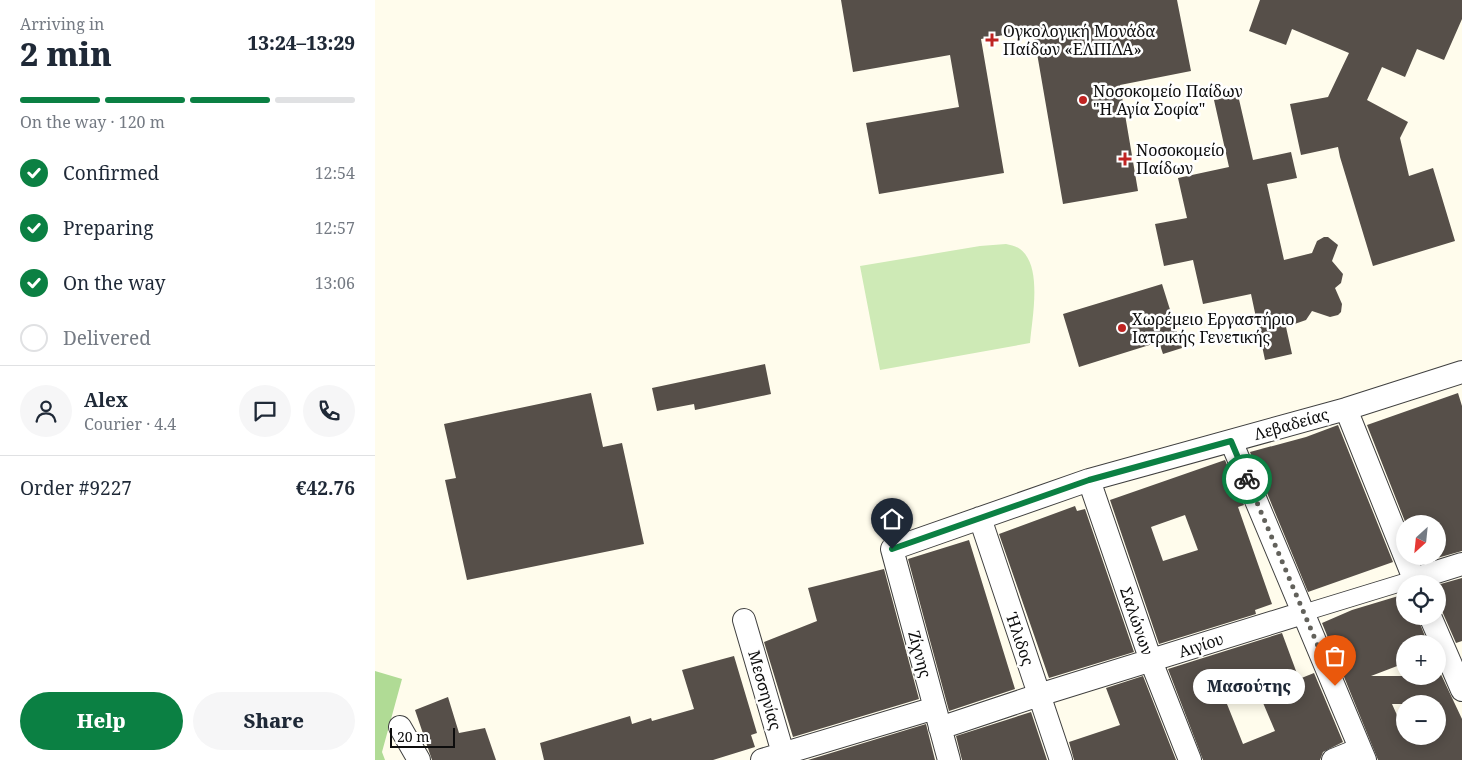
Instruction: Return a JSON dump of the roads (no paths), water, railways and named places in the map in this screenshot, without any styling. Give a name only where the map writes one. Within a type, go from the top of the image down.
[{"type":"street","name":"Λεβαδείας","points":[[892,549],[1089,480],[1346,409],[1462,372]]},
{"type":"street","points":[[1346,409],[1413,575]]},
{"type":"street","points":[[1231,441],[1363,754],[1333,760]]},
{"type":"street","name":"Σαλώνων","points":[[1089,480],[1151,661],[1190,760]]},
{"type":"street","name":"Ήλιδος","points":[[980,518],[1061,760]]},
{"type":"street","name":"Ζίχνης","points":[[892,549],[949,760]]},
{"type":"street","name":"Αιγίου","points":[[1432,575],[1462,564]]},
{"type":"street","name":"Αιγίου","points":[[762,760],[785,757],[937,718],[1039,695],[1303,613],[1396,586]]},
{"type":"street","name":"Μεσσηνίας","points":[[744,620],[785,757]]},
{"type":"street","points":[[1434,625],[1462,690]]},
{"type":"street","points":[[400,726],[419,760]]},
{"type":"place","name":"Ογκολογική Μονάδα Παίδων «ΕΛΠΙΔΑ»","points":[[992,40]]},
{"type":"place","name":"Νοσοκομείο Παίδων \"Η Αγία Σοφία\"","points":[[1083,100]]},
{"type":"place","name":"Νοσοκομείο Παίδων","points":[[1125,159]]},
{"type":"place","name":"Χωρέμειο Εργαστήριο Ιατρικής Γενετικής","points":[[1122,328]]},
{"type":"place","name":"Μασούτης","points":[[1335,686]]}]
